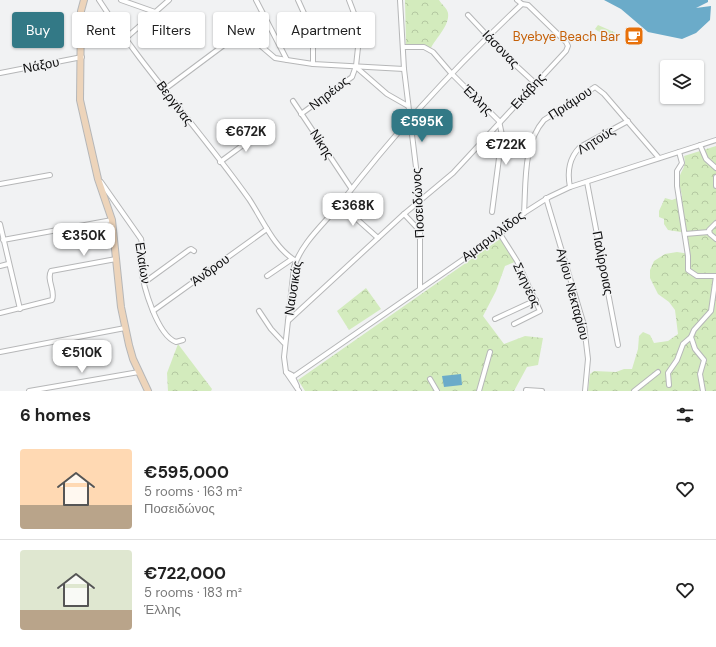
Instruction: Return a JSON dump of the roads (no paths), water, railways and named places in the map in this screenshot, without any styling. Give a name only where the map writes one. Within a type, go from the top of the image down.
[{"type":"main road","points":[[84,0],[81,11],[82,57],[80,100],[98,179],[112,220],[125,328],[131,352],[148,391]]},
{"type":"street","name":"Βεργίνας","points":[[99,0],[108,12]]},
{"type":"street","points":[[121,0],[155,12],[169,0]]},
{"type":"street","points":[[256,0],[289,61]]},
{"type":"street","points":[[298,0],[314,33],[313,64]]},
{"type":"street","name":"Νηρέως","points":[[302,114],[351,78],[356,66],[360,29],[349,0]]},
{"type":"street","name":"Ποσειδώνος","points":[[400,0],[404,69],[420,200],[420,288]]},
{"type":"street","points":[[517,0],[522,4]]},
{"type":"street","name":"Ναυσικάς","points":[[298,390],[286,372],[284,361],[284,343],[288,321],[294,260],[340,204],[351,188],[411,117],[451,73],[490,37],[522,4]]},
{"type":"street","name":"Εκάβης","points":[[288,321],[404,214],[453,173],[499,121],[566,51],[568,46],[566,42],[528,5],[522,4]]},
{"type":"street","name":"Ιάσονας","points":[[468,15],[510,60],[535,83]]},
{"type":"street","points":[[130,34],[138,27]]},
{"type":"street","name":"Βεργίνας","points":[[130,43],[249,200],[283,251],[294,260]]},
{"type":"street","name":"Έλλης","points":[[402,47],[424,47],[429,49],[499,121],[502,135],[492,212]]},
{"type":"street","points":[[164,89],[220,48]]},
{"type":"street","points":[[263,48],[275,58],[289,61],[313,64],[404,69]]},
{"type":"street","name":"Νάξου","points":[[0,73],[82,57]]},
{"type":"street","points":[[356,66],[387,94],[408,106]]},
{"type":"street","name":"Πριάμου","points":[[524,213],[530,147],[533,136],[544,120],[596,87],[660,158]]},
{"type":"street","name":"Νίκης","points":[[293,101],[351,188]]},
{"type":"street","name":"Λητούς","points":[[570,187],[569,171],[574,153],[580,147],[628,121]]},
{"type":"street","points":[[220,162],[262,131]]},
{"type":"street","name":"Αμαρυλλίδος","points":[[293,377],[500,234],[524,213],[546,198],[570,187],[716,140]]},
{"type":"street","points":[[700,145],[705,157],[716,168]]},
{"type":"street","points":[[669,385],[668,372],[678,360],[683,344],[691,337],[694,330],[710,311],[716,276],[697,276],[689,272],[685,234],[677,186],[677,171],[682,163],[679,152]]},
{"type":"street","points":[[0,184],[50,175]]},
{"type":"street","points":[[716,177],[716,186]]},
{"type":"street","name":"Ελαίων","points":[[98,179],[141,239],[143,246],[141,267],[153,311],[168,338],[176,342],[183,340]]},
{"type":"street","name":"Παλίρροιας","points":[[587,182],[618,345]]},
{"type":"street","name":"Αγίου Νεκταρίου","points":[[546,198],[584,325],[588,359],[585,391]]},
{"type":"street","points":[[340,204],[378,238]]},
{"type":"street","points":[[404,214],[420,231]]},
{"type":"street","points":[[4,240],[112,220]]},
{"type":"street","points":[[709,232],[710,228],[716,223]]},
{"type":"street","points":[[0,224],[8,264],[20,309]]},
{"type":"street","name":"Άνδρου","points":[[153,311],[267,229]]},
{"type":"street","points":[[685,234],[709,232],[716,239]]},
{"type":"street","name":"Σκηνέος","points":[[500,234],[517,261],[536,300],[540,312],[514,324]]},
{"type":"street","points":[[145,282],[189,250],[194,251]]},
{"type":"street","points":[[0,313],[52,300],[53,297],[49,273],[55,270],[116,259]]},
{"type":"street","points":[[267,276],[294,260]]},
{"type":"street","points":[[0,266],[8,264]]},
{"type":"street","points":[[495,319],[536,300]]},
{"type":"street","points":[[259,311],[271,329],[284,343]]},
{"type":"street","points":[[0,352],[125,328]]},
{"type":"street","points":[[691,337],[694,349],[704,358],[705,362],[700,374],[703,391]]},
{"type":"street","points":[[479,391],[490,352]]},
{"type":"street","points":[[29,391],[139,372]]},
{"type":"street","points":[[286,372],[293,377],[298,390]]},
{"type":"street","points":[[634,391],[658,372]]},
{"type":"street","points":[[430,379],[437,391]]},
{"type":"street","points":[[526,390],[542,391]]},
{"type":"water","points":[[604,0],[708,0],[708,2],[696,8],[711,6],[710,20],[696,33],[682,39],[648,32],[621,9]]},
{"type":"water","points":[[461,374],[462,385],[444,387],[442,376]]},
{"type":"place","name":"Byebye Beach Bar","points":[[634,36]]}]
